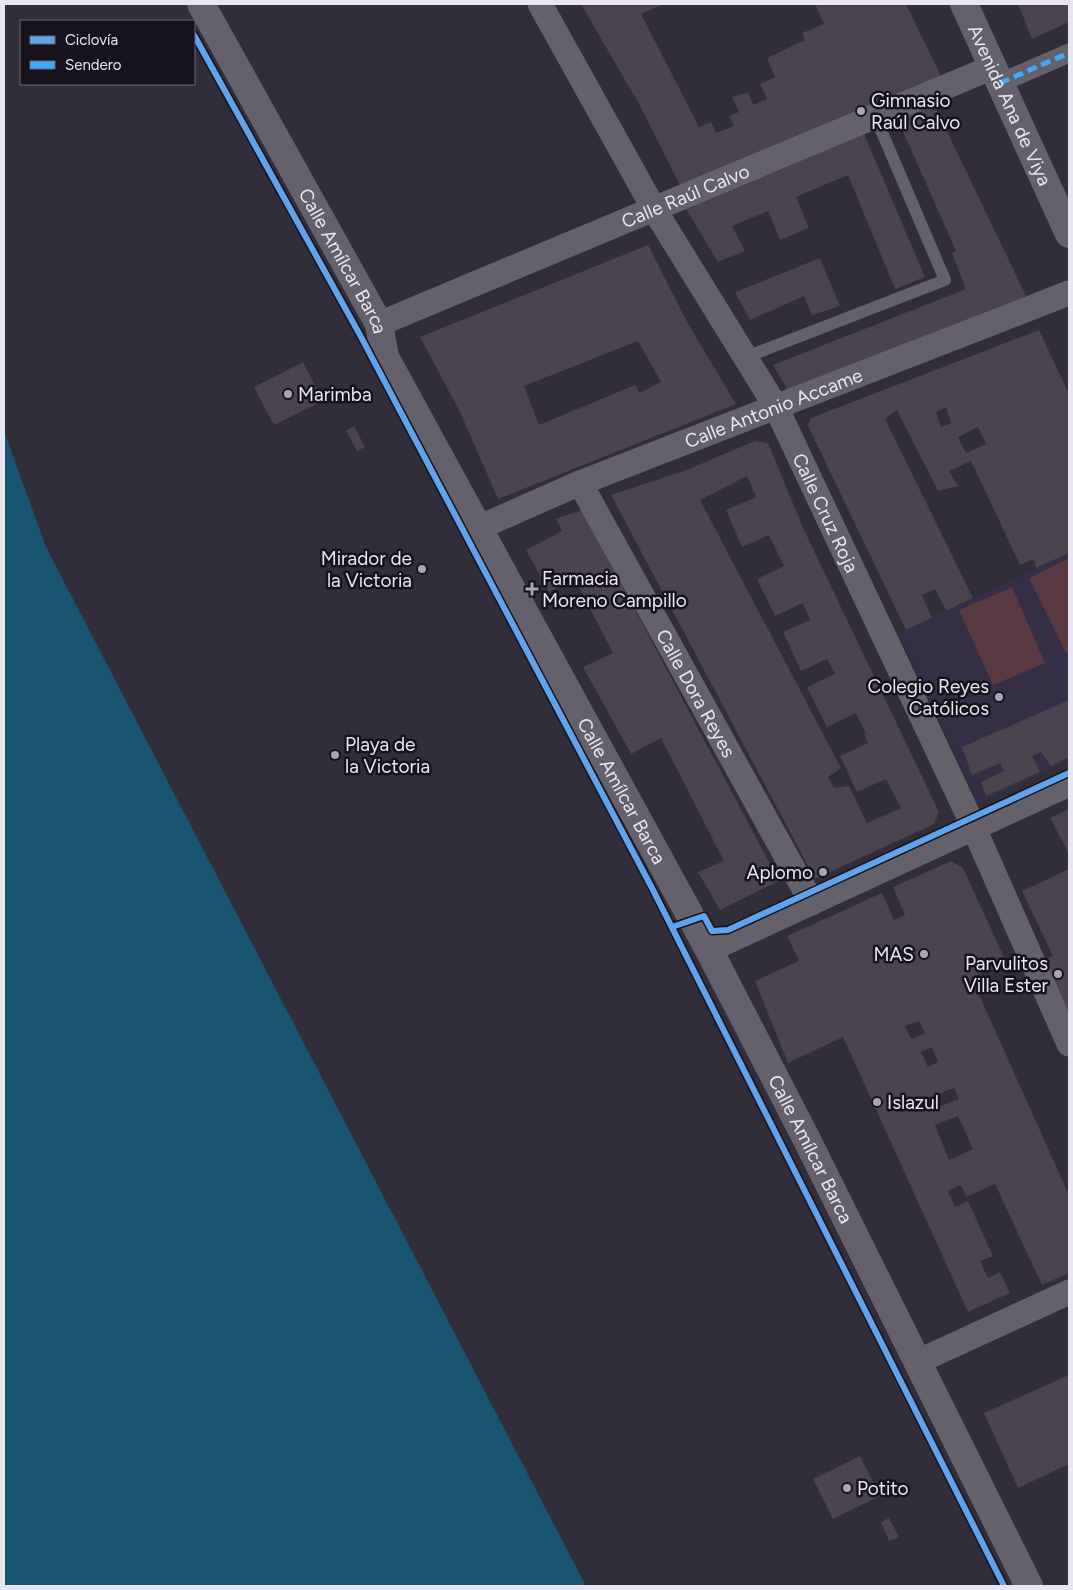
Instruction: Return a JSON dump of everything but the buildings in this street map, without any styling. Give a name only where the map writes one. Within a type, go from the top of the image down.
[{"type":"street","name":"Calle Amílcar Barca","points":[[201,4],[379,324],[385,357],[709,950],[1029,1586]]},
{"type":"street","name":"Calle Cruz Roja","points":[[540,4],[654,209],[776,407],[974,828],[1069,1044]]},
{"type":"street","name":"Avenida Ana de Viya","points":[[964,4],[1069,234]]},
{"type":"street","points":[[996,75],[1069,53]]},
{"type":"street","name":"Calle Raúl Calvo","points":[[379,324],[875,116],[996,75]]},
{"type":"street","name":"Calle Antonio Accame","points":[[478,528],[580,483],[1069,294]]},
{"type":"street","name":"Calle Dora Reyes","points":[[580,483],[812,903]]},
{"type":"street","points":[[709,950],[1069,784]]},
{"type":"street","points":[[917,1362],[1069,1292]]},
{"type":"lane","points":[[746,357],[945,280],[875,116]]},
{"type":"shaded area","name":"Colegio Reyes Católicos","points":[[1069,553],[1069,761],[979,804],[898,633]]},
{"type":"shaded area","points":[[1069,558],[1069,652],[1066,653],[1029,578]]},
{"type":"shaded area","points":[[1012,587],[1045,663],[993,685],[959,610]]},
{"type":"water","points":[[4,431],[46,547],[586,1586],[4,1586]]},
{"type":"marked path","points":[[1000,83],[1069,53]]},
{"type":"cycle path","points":[[195,37],[360,335],[652,888],[1004,1586]]},
{"type":"cycle path","points":[[672,927],[704,916],[712,931],[728,930],[1069,773]]},
{"type":"place","name":"Gimnasio Raúl Calvo","points":[[861,111]]},
{"type":"place","name":"Marimba","points":[[288,394]]},
{"type":"place","name":"Mirador de la Victoria","points":[[422,569]]},
{"type":"place","name":"Farmacia Moreno Campillo","points":[[532,589]]},
{"type":"place","name":"Colegio Reyes Católicos","points":[[999,697]]},
{"type":"place","name":"Playa de la Victoria","points":[[335,755]]},
{"type":"place","name":"Aplomo","points":[[823,872]]},
{"type":"place","name":"MAS","points":[[924,954]]},
{"type":"place","name":"Parvulitos Villa Ester","points":[[1058,974]]},
{"type":"place","name":"Islazul","points":[[877,1102]]},
{"type":"place","name":"Potito","points":[[847,1488]]}]
